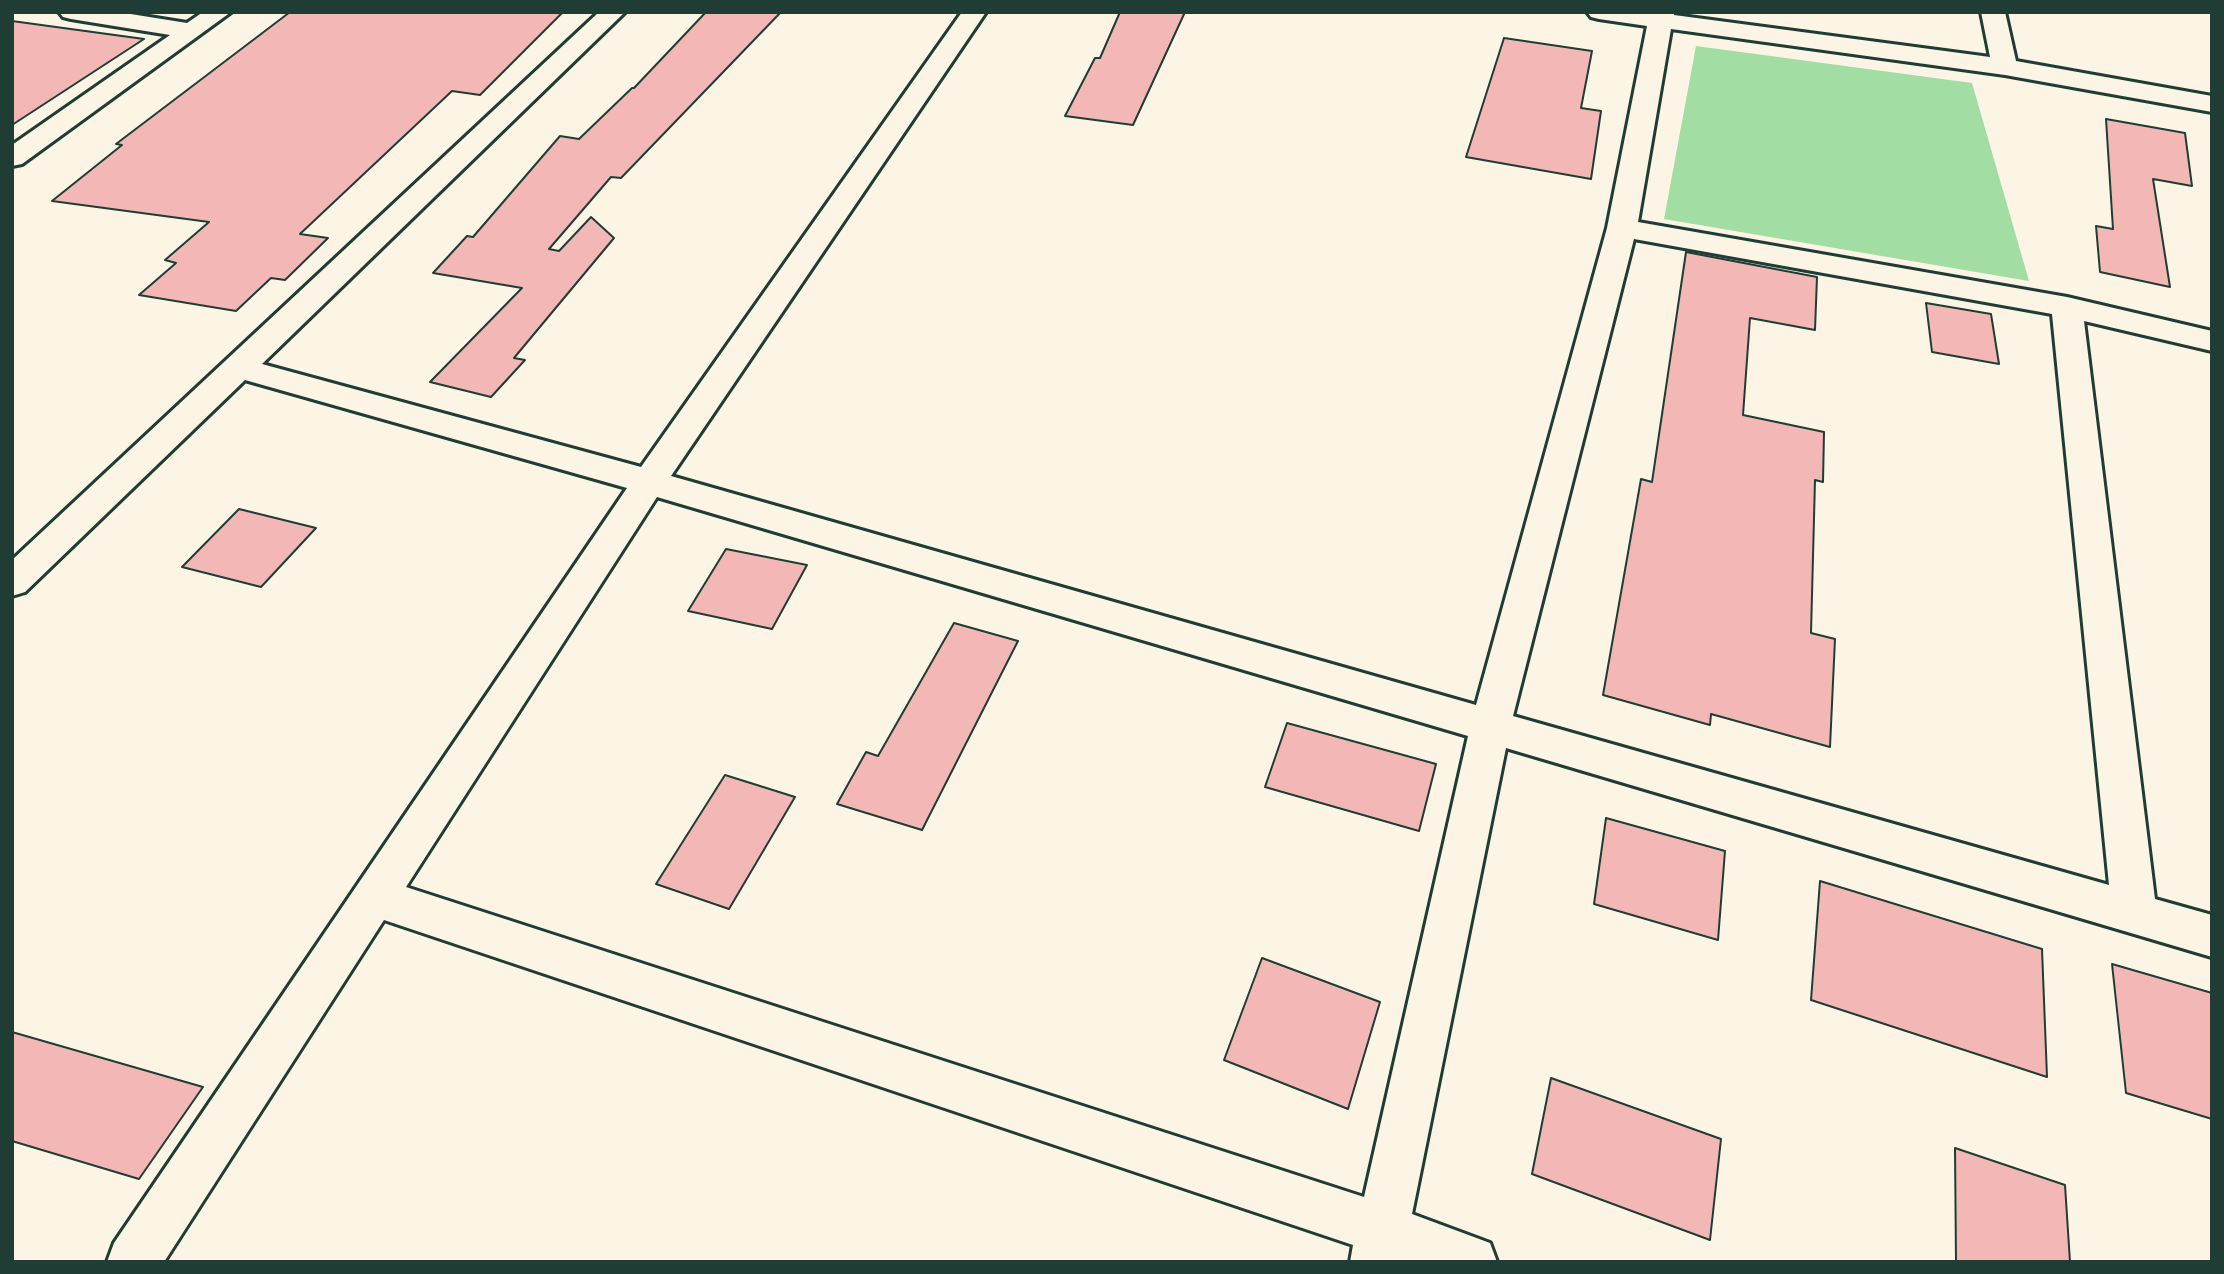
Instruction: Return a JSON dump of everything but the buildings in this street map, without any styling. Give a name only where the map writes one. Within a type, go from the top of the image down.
[{"type":"street","points":[[71,12],[191,31]]},
{"type":"street","points":[[12,158],[219,12]]},
{"type":"street","points":[[12,582],[613,12]]},
{"type":"street","points":[[133,1262],[649,482],[974,12]]},
{"type":"street","points":[[1599,12],[1662,16],[2006,67],[2212,104]]},
{"type":"street","points":[[1993,12],[2006,67]]},
{"type":"street","points":[[1380,1246],[1490,727],[1622,228],[1662,16]]},
{"type":"street","points":[[1622,228],[2067,307],[2212,341]]},
{"type":"street","points":[[2067,307],[2134,913]]},
{"type":"street","points":[[238,368],[649,482],[2212,936]]},
{"type":"street","points":[[375,897],[1380,1246],[1471,1262]]},
{"type":"green space","points":[[1696,46],[1972,83],[2029,281],[1664,219]]}]
